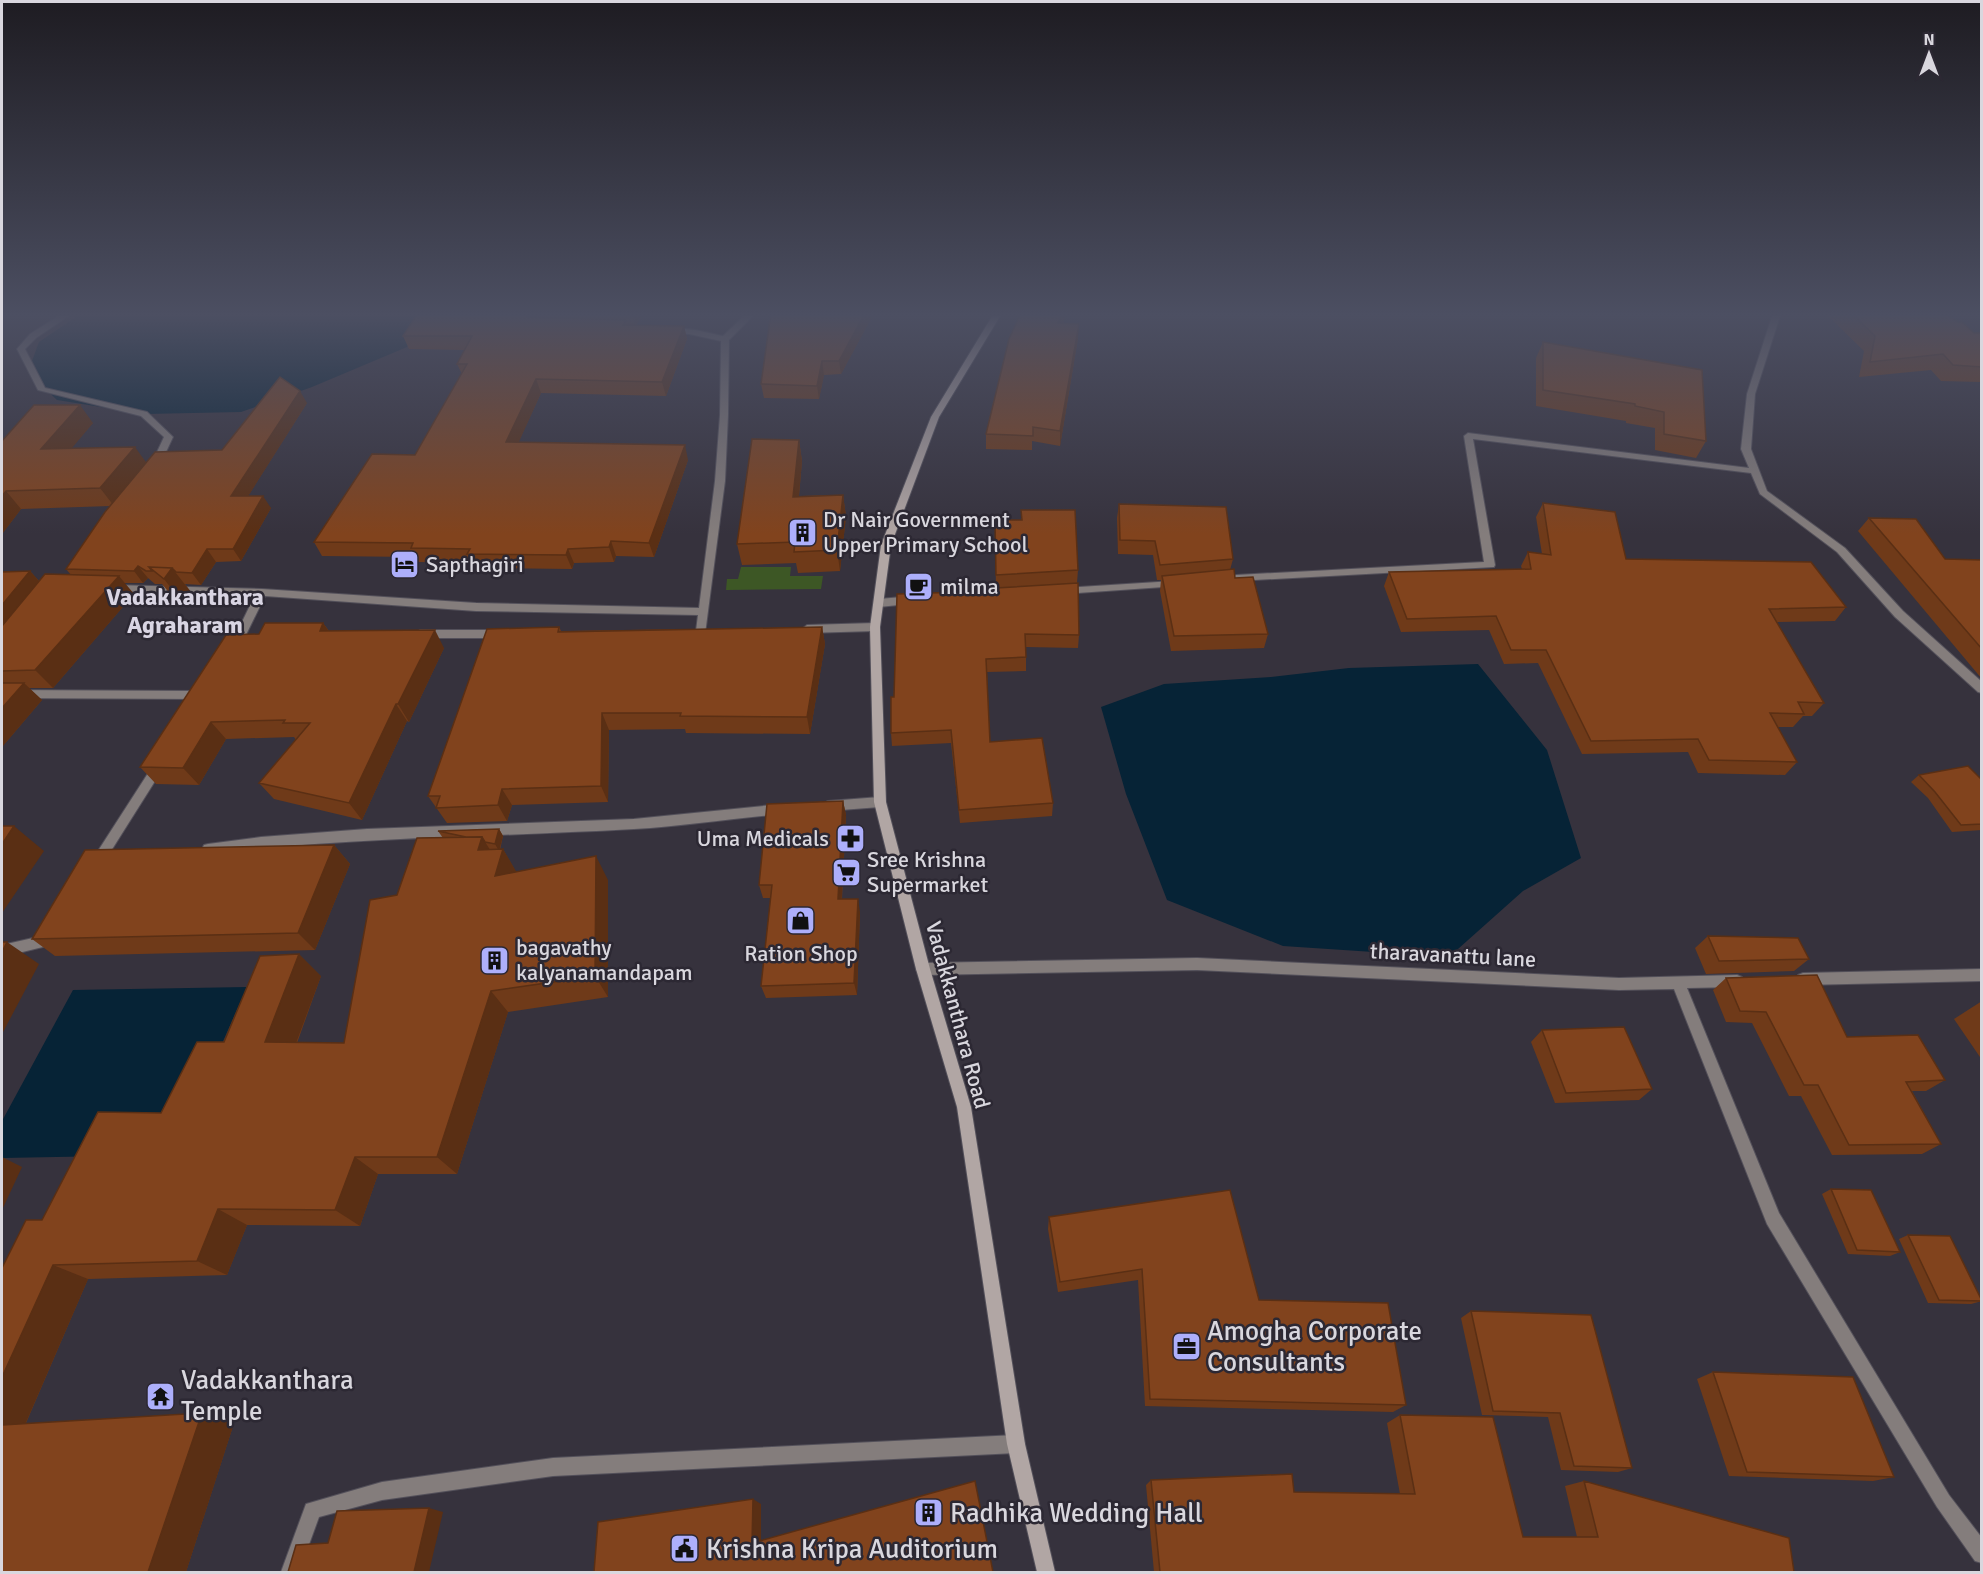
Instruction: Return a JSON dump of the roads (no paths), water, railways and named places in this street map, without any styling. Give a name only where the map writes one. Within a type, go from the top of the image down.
[{"type":"street","points":[[40,386],[42,390],[144,414],[170,437],[151,471]]},
{"type":"street","points":[[701,631],[720,481],[724,386]]},
{"type":"street","name":"Vadakkanthara Road","points":[[954,386],[935,417],[886,545],[875,627],[880,802],[923,969],[964,1107],[1016,1444],[1046,1572]]},
{"type":"street","points":[[1753,386],[1746,449],[1763,492],[1841,550],[1899,614],[1982,689]]},
{"type":"street","points":[[1225,580],[1490,565],[1468,436],[1754,471]]},
{"type":"street","points":[[1054,592],[1183,584]]},
{"type":"street","points":[[102,588],[262,592],[476,607],[703,612]]},
{"type":"street","points":[[229,655],[248,635],[262,592]]},
{"type":"street","points":[[879,603],[926,600]]},
{"type":"street","points":[[792,630],[875,627]]},
{"type":"street","points":[[410,634],[506,634]]},
{"type":"street","points":[[2,694],[204,695]]},
{"type":"street","points":[[120,858],[97,862],[167,752]]},
{"type":"street","points":[[196,851],[242,844],[406,832],[637,824],[804,807],[880,802]]},
{"type":"street","points":[[2,951],[46,941],[58,923]]},
{"type":"street","name":"tharavanattu lane","points":[[923,969],[1197,964],[1619,984],[1748,981]]},
{"type":"street","points":[[1795,979],[1982,975]]},
{"type":"street","points":[[1678,982],[1773,1218],[1943,1501],[1982,1554]]},
{"type":"street","points":[[290,1572],[312,1510],[382,1491],[553,1467],[1016,1444]]},
{"type":"water","points":[[43,386],[313,386],[241,412],[145,414],[57,400]]},
{"type":"water","points":[[1478,664],[1547,750],[1581,858],[1523,891],[1449,957],[1283,946],[1167,900],[1126,794],[1101,707],[1164,684],[1271,677],[1349,668]]},
{"type":"water","points":[[247,987],[190,1116],[110,1156],[2,1158],[2,1121],[73,990]]},
{"type":"place","name":"Dr Nair Government Upper Primary School","points":[[802,532]]},
{"type":"place","name":"Sapthagiri","points":[[405,564]]},
{"type":"place","name":"milma","points":[[919,586]]},
{"type":"place","name":"Uma Medicals","points":[[850,838]]},
{"type":"place","name":"Sree Krishna Supermarket","points":[[846,872]]},
{"type":"place","name":"Ration Shop","points":[[801,921]]},
{"type":"place","name":"bagavathy kalyanamandapam","points":[[495,960]]},
{"type":"place","name":"Amogha Corporate Consultants","points":[[1186,1347]]},
{"type":"place","name":"Vadakkanthara Temple","points":[[160,1396]]},
{"type":"place","name":"Radhika Wedding Hall","points":[[929,1513]]},
{"type":"place","name":"Krishna Kripa Auditorium","points":[[685,1549]]},
{"type":"district","name":"Vadakkanthara Agraharam","points":[[185,611]]}]
